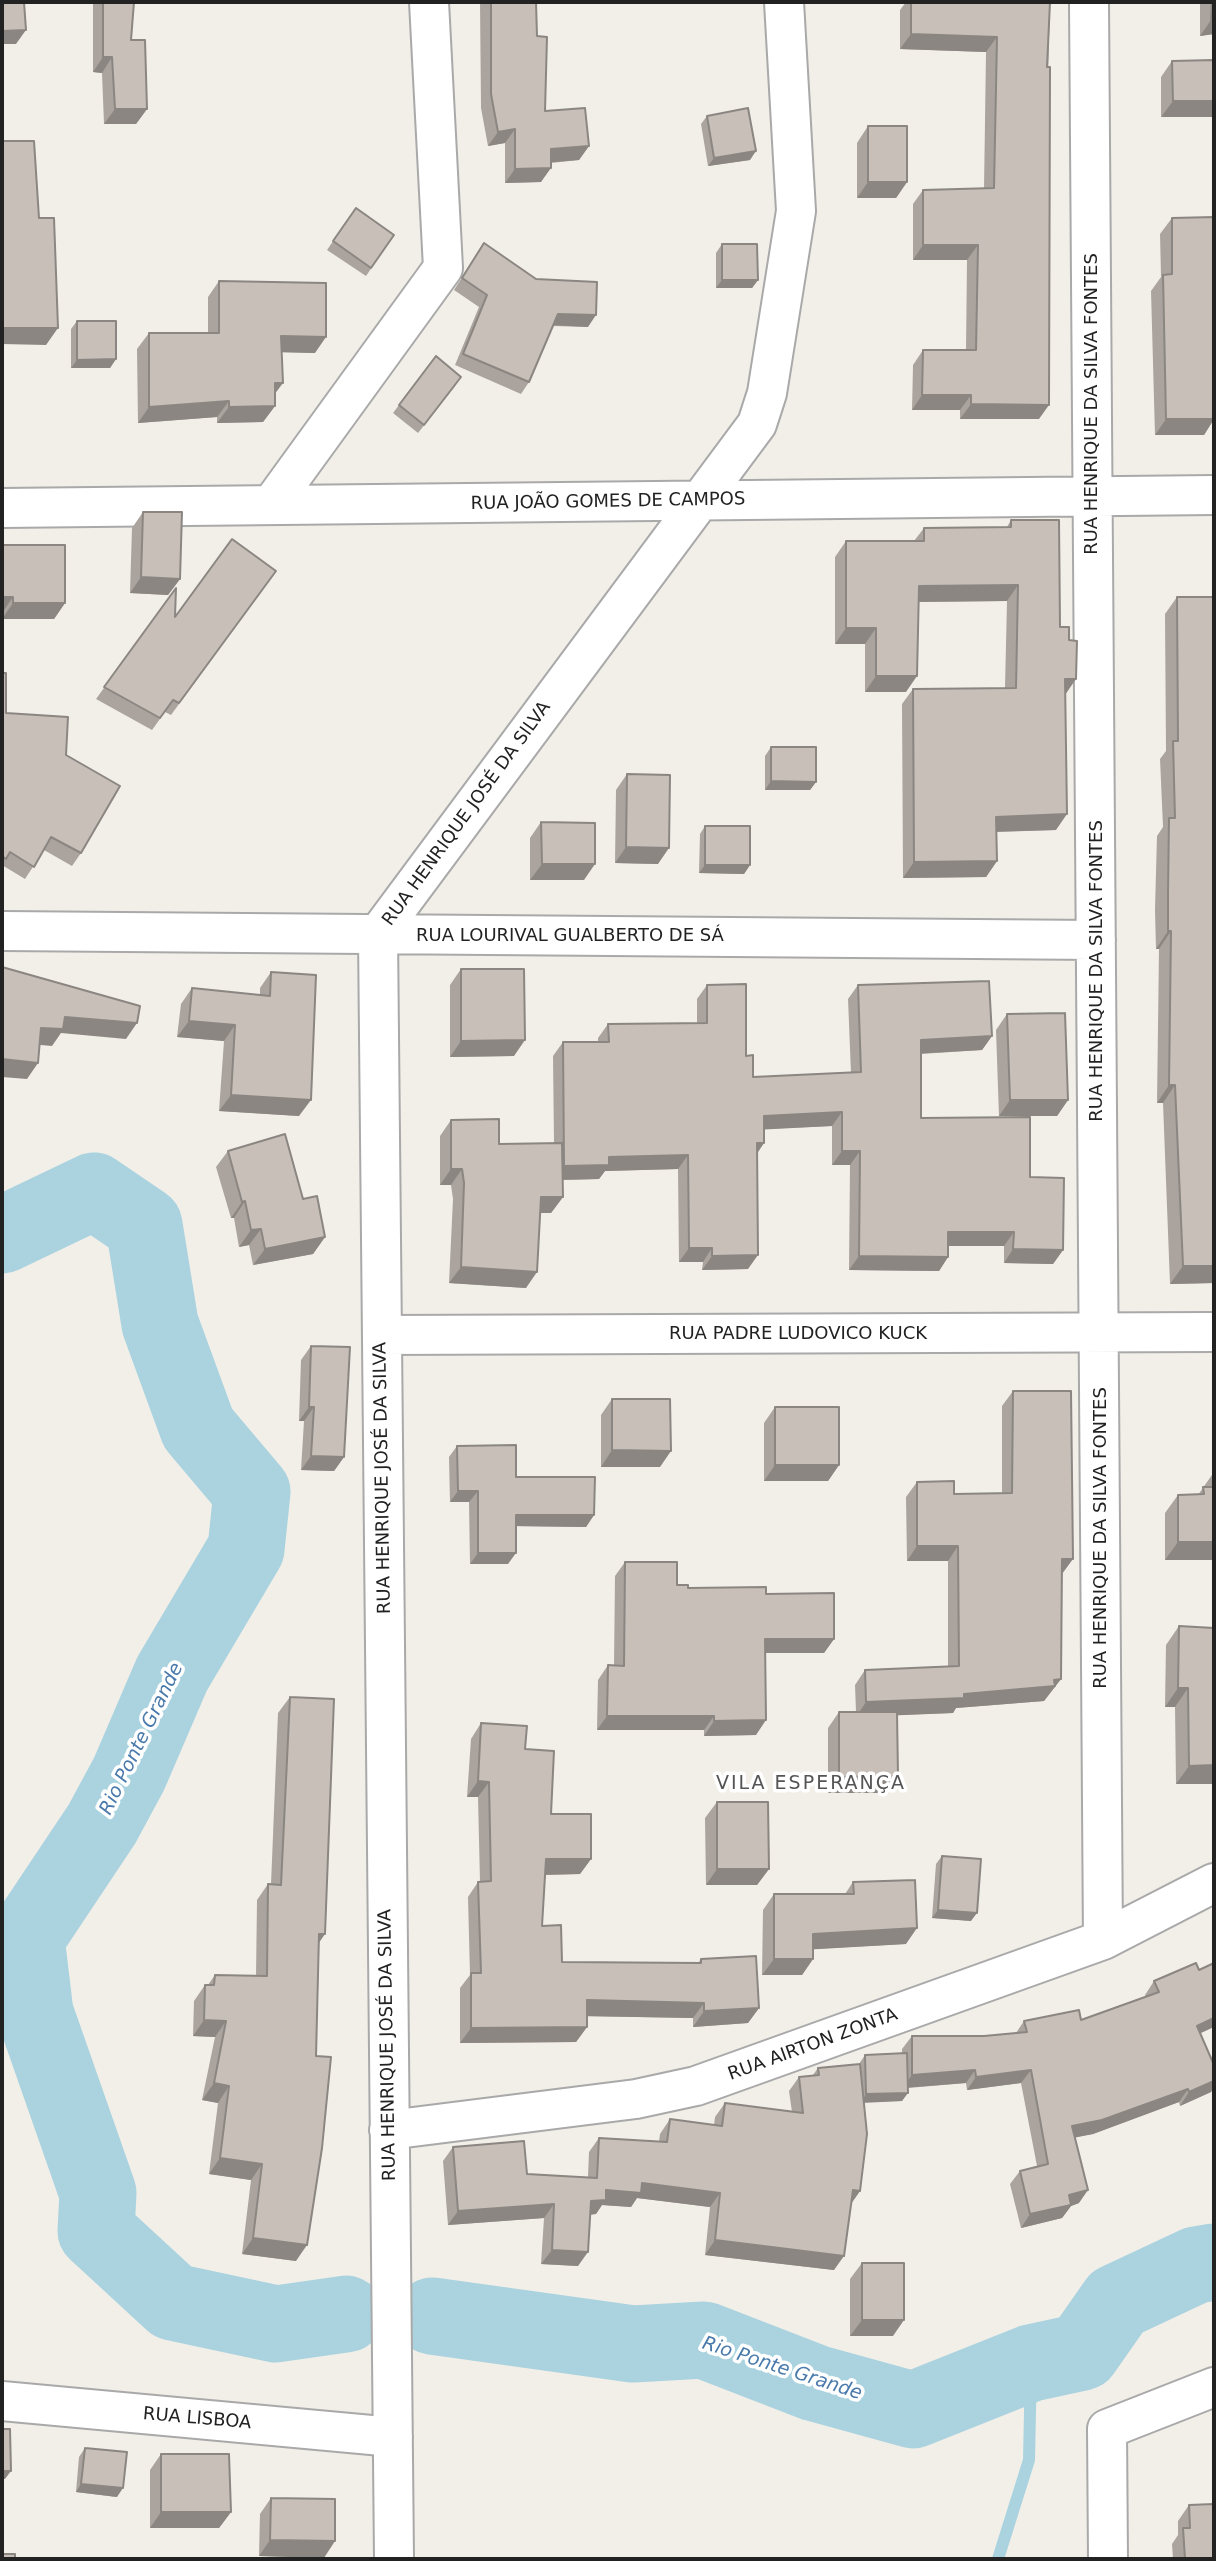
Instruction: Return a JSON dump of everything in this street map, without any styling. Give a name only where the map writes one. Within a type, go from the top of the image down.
[{"type":"street","points":[[271,505],[443,268],[429,2]]},
{"type":"street","name":"RUA HENRIQUE JOSÉ DA SILVA","points":[[394,2559],[378,934],[698,501],[740,451],[757,424],[767,393],[792,250],[796,211],[784,2]]},
{"type":"street","name":"RUA HENRIQUE DA SILVA FONTES","points":[[1089,2],[1103,1940]]},
{"type":"street","name":"RUA JOÃO GOMES DE CAMPOS","points":[[2,508],[1214,495]]},
{"type":"street","name":"RUA LOURIVAL GUALBERTO DE SÁ","points":[[2,931],[1096,940]]},
{"type":"street","name":"RUA PADRE LUDOVICO KUCK","points":[[382,1335],[1214,1332]]},
{"type":"street","name":"RUA AIRTON ZONTA","points":[[389,2130],[636,2099],[696,2086],[1103,1940],[1214,1883]]},
{"type":"street","points":[[1108,2559],[1107,2429],[1214,2387]]},
{"type":"street","name":"RUA LISBOA","points":[[2,2401],[393,2437]]},
{"type":"building","points":[[2,2],[24,2],[26,30],[2,31]]},
{"type":"building","points":[[103,2],[134,2],[131,40],[145,40],[147,109],[115,109],[112,57],[103,57]]},
{"type":"building","points":[[491,2],[536,2],[537,36],[547,37],[545,111],[585,108],[589,146],[551,149],[551,168],[515,169],[515,129],[498,132],[491,94]]},
{"type":"building","points":[[911,2],[1050,2],[1047,67],[1050,67],[1049,405],[971,404],[971,395],[922,395],[923,350],[976,350],[978,245],[923,245],[923,190],[994,188],[997,37],[911,34]]},
{"type":"building","points":[[1214,2],[1214,20],[1211,20]]},
{"type":"building","points":[[1214,60],[1214,101],[1173,101],[1172,61]]},
{"type":"building","points":[[748,108],[756,151],[714,158],[707,116]]},
{"type":"building","points":[[868,126],[907,126],[907,182],[868,182]]},
{"type":"building","points":[[2,141],[34,141],[39,218],[54,218],[58,328],[2,328]]},
{"type":"building","points":[[356,208],[394,235],[371,268],[333,241]]},
{"type":"building","points":[[1214,217],[1214,419],[1166,419],[1163,275],[1172,274],[1172,218]]},
{"type":"building","points":[[484,243],[536,279],[597,282],[596,315],[558,314],[529,382],[463,354],[487,295],[462,278]]},
{"type":"building","points":[[722,244],[757,244],[758,280],[722,280]]},
{"type":"building","points":[[219,281],[326,283],[326,337],[281,336],[283,383],[275,383],[275,406],[229,407],[229,401],[149,407],[149,333],[219,333]]},
{"type":"building","points":[[77,321],[116,321],[116,359],[77,360]]},
{"type":"building","points":[[436,356],[461,377],[424,425],[399,405]]},
{"type":"building","points":[[143,512],[182,512],[180,579],[141,577]]},
{"type":"building","points":[[1011,520],[1059,520],[1060,627],[1069,627],[1069,640],[1077,641],[1076,679],[1065,679],[1067,814],[996,817],[997,861],[914,862],[913,689],[1016,688],[1018,585],[919,586],[917,676],[876,676],[876,628],[846,628],[846,541],[924,541],[924,528],[1011,527]]},
{"type":"building","points":[[232,539],[276,571],[179,703],[173,700],[160,718],[104,687],[176,588],[175,617]]},
{"type":"building","points":[[2,545],[65,545],[65,603],[13,603],[13,597],[2,597]]},
{"type":"building","points":[[1177,597],[1214,597],[1214,1266],[1183,1266],[1175,1085],[1169,1085],[1169,818],[1175,818],[1173,741],[1178,741]]},
{"type":"building","points":[[2,673],[6,673],[6,713],[68,717],[66,755],[120,786],[81,853],[51,837],[34,867],[10,852],[6,859],[2,856]]},
{"type":"building","points":[[771,747],[816,747],[816,782],[771,781]]},
{"type":"building","points":[[627,774],[670,775],[669,848],[626,847]]},
{"type":"building","points":[[541,822],[595,823],[595,864],[542,864]]},
{"type":"building","points":[[705,826],[750,826],[750,865],[705,865]]},
{"type":"building","points":[[2,967],[140,1006],[137,1023],[65,1017],[63,1029],[41,1028],[38,1063],[2,1059]]},
{"type":"building","points":[[461,969],[524,969],[525,1040],[461,1041]]},
{"type":"building","points":[[271,972],[316,975],[311,1100],[231,1095],[235,1025],[189,1021],[192,988],[270,996]]},
{"type":"building","points":[[989,981],[992,1036],[921,1040],[921,1118],[1030,1117],[1030,1177],[1064,1178],[1063,1250],[1013,1249],[1014,1232],[948,1232],[948,1257],[859,1256],[860,1151],[842,1151],[842,1112],[764,1116],[764,1143],[757,1143],[758,1255],[712,1256],[712,1248],[689,1248],[688,1155],[609,1157],[609,1165],[564,1166],[563,1042],[609,1042],[608,1024],[707,1023],[707,985],[746,984],[746,1056],[753,1055],[753,1077],[861,1072],[858,985]]},
{"type":"building","points":[[1065,1013],[1068,1100],[1010,1100],[1007,1014]]},
{"type":"building","points":[[499,1119],[499,1144],[562,1143],[563,1197],[541,1197],[537,1272],[461,1267],[464,1183],[462,1169],[451,1169],[451,1120]]},
{"type":"building","points":[[285,1134],[303,1199],[317,1196],[325,1237],[265,1249],[261,1229],[251,1230],[245,1201],[242,1202],[228,1151]]},
{"type":"building","points":[[311,1346],[350,1347],[344,1457],[311,1456],[314,1407],[309,1407]]},
{"type":"building","points":[[1013,1391],[1071,1391],[1073,1559],[1062,1559],[1061,1679],[1054,1680],[1055,1686],[964,1694],[964,1698],[866,1702],[865,1670],[959,1666],[958,1546],[917,1546],[917,1482],[954,1481],[954,1494],[1012,1493]]},
{"type":"building","points":[[612,1399],[670,1399],[671,1451],[612,1450]]},
{"type":"building","points":[[775,1407],[839,1407],[839,1465],[775,1465]]},
{"type":"building","points":[[516,1445],[516,1477],[595,1477],[594,1515],[516,1515],[516,1553],[478,1553],[478,1491],[458,1491],[457,1446]]},
{"type":"building","points":[[1203,1487],[1214,1487],[1214,1542],[1178,1542],[1178,1495],[1204,1494]]},
{"type":"building","points":[[625,1562],[677,1562],[677,1585],[688,1585],[688,1588],[766,1587],[766,1594],[834,1593],[834,1639],[765,1639],[766,1720],[714,1721],[714,1716],[607,1716],[608,1665],[624,1666]]},
{"type":"building","points":[[1179,1626],[1214,1628],[1214,1765],[1189,1766],[1188,1688],[1178,1688]]},
{"type":"building","points":[[290,1697],[334,1699],[325,1934],[319,1934],[316,2056],[331,2057],[322,2148],[307,2245],[253,2238],[262,2164],[220,2158],[229,2086],[214,2083],[226,2021],[204,2020],[205,1985],[214,1985],[215,1975],[267,1976],[268,1884],[281,1885]]},
{"type":"building","points":[[839,1712],[897,1712],[898,1776],[839,1777]]},
{"type":"building","points":[[481,1723],[527,1726],[525,1749],[554,1751],[551,1814],[591,1814],[591,1859],[546,1859],[542,1926],[561,1925],[562,1962],[701,1963],[701,1959],[756,1956],[759,2008],[704,2011],[704,2003],[587,2000],[587,2027],[471,2028],[471,1973],[481,1973],[478,1882],[491,1881],[489,1782],[478,1781]]},
{"type":"building","points":[[717,1802],[768,1802],[769,1869],[717,1869]]},
{"type":"building","points":[[942,1856],[981,1859],[977,1913],[938,1910]]},
{"type":"building","points":[[915,1880],[917,1928],[813,1934],[813,1959],[774,1959],[774,1894],[854,1894],[853,1882]]},
{"type":"building","points":[[1196,1963],[1199,1970],[1214,1963],[1214,2018],[1197,2026],[1214,2065],[1214,2081],[1189,2092],[1188,2089],[1102,2120],[1072,2126],[1088,2190],[1069,2195],[1071,2205],[1030,2214],[1020,2171],[1048,2164],[1031,2070],[976,2077],[975,2070],[912,2075],[912,2036],[984,2036],[1027,2032],[1024,2021],[1079,2010],[1081,2020],[1159,1992],[1154,1981]]},
{"type":"building","points":[[907,2053],[908,2093],[866,2094],[865,2055]]},
{"type":"building","points":[[860,2064],[867,2134],[860,2191],[853,2190],[844,2256],[715,2240],[720,2193],[642,2183],[641,2193],[606,2190],[606,2200],[591,2201],[588,2252],[552,2250],[554,2204],[458,2211],[453,2147],[524,2141],[527,2174],[597,2178],[599,2138],[667,2142],[670,2119],[722,2126],[725,2103],[803,2113],[799,2077],[819,2075],[818,2068]]},
{"type":"building","points":[[862,2263],[904,2263],[904,2320],[862,2320]]},
{"type":"building","points":[[2,2429],[10,2429],[11,2471],[2,2471]]},
{"type":"building","points":[[85,2448],[127,2452],[123,2488],[81,2484]]},
{"type":"building","points":[[161,2454],[229,2454],[231,2512],[161,2512]]},
{"type":"building","points":[[271,2498],[335,2499],[335,2541],[270,2540]]},
{"type":"building","points":[[1214,2504],[1214,2559],[1185,2559],[1183,2528],[1190,2528],[1189,2505]]},
{"type":"building","points":[[2,2554],[15,2554],[15,2559],[2,2559]]},
{"type":"waterway","name":"Rio Ponte Grande","points":[[2,1235],[94,1191],[144,1225],[160,1324],[198,1428],[252,1492],[246,1549],[172,1674],[129,1774],[102,1824],[26,1938],[35,2013],[98,2193],[96,2231],[173,2302],[276,2324],[346,2314]]},
{"type":"waterway","name":"Rio Ponte Grande","points":[[432,2316],[633,2344],[704,2340],[815,2383],[913,2410],[1031,2363],[1082,2352],[1117,2302],[1196,2265],[1214,2262]]},
{"type":"waterway","points":[[998,2559],[1029,2460],[1031,2363]]},
{"type":"district","name":"VILA ESPERANÇA","points":[[811,1784]]}]
